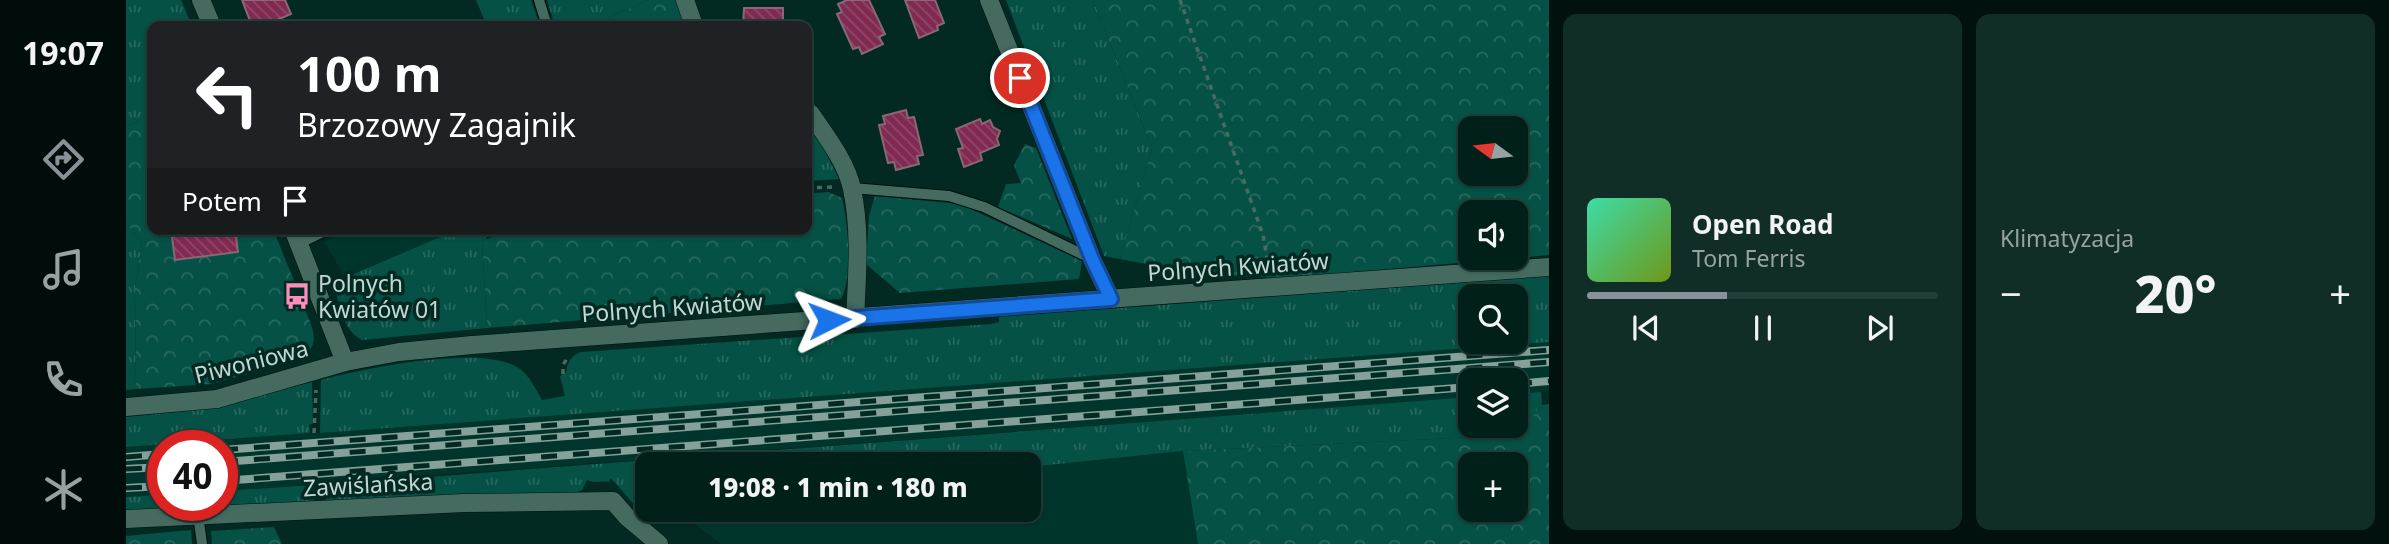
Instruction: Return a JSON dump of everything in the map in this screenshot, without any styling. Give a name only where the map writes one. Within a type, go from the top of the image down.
[{"type":"street","points":[[201,0],[210,21]]},
{"type":"street","points":[[685,0],[692,21]]},
{"type":"street","points":[[989,0],[1092,259],[1111,299]]},
{"type":"street","points":[[812,116],[837,155],[852,188],[858,250],[855,319]]},
{"type":"street","points":[[295,237],[345,362]]},
{"type":"street","name":"Polnych Kwiatów","points":[[345,362],[399,352],[472,345],[1549,267]]},
{"type":"street","name":"Piwoniowa","points":[[126,407],[217,399],[345,362]]},
{"type":"street","name":"Zawiślańska","points":[[238,512],[464,503],[613,501],[627,517],[659,544]]},
{"type":"street","name":"Zawiślańska","points":[[126,519],[147,518]]},
{"type":"lane","points":[[539,0],[545,21]]},
{"type":"lane","points":[[852,188],[949,196],[984,207],[1092,259]]},
{"type":"lane","points":[[199,521],[202,544]]},
{"type":"path","points":[[1180,0],[1263,235],[1272,288]]},
{"type":"path","points":[[812,188],[852,188]]},
{"type":"path","points":[[314,371],[317,402],[314,433]]},
{"type":"shaded area","points":[[338,235],[445,235],[346,279],[324,242]]},
{"type":"shaded area","points":[[1549,342],[1549,391],[1528,393],[1528,368],[1458,368],[1458,398],[740,452],[635,452],[635,460],[238,490],[238,439],[1458,349],[1458,354],[1528,354],[1528,344]]},
{"type":"shaded area","points":[[147,445],[147,496],[126,497],[126,447]]},
{"type":"shaded area","points":[[1183,451],[1198,544],[721,544],[692,522],[1041,522],[1041,466]]},
{"type":"green space","points":[[126,0],[181,0],[190,21],[147,21],[147,117],[126,126]]},
{"type":"green space","points":[[476,0],[531,0],[538,21],[485,21]]},
{"type":"green space","points":[[547,0],[649,0],[601,21],[553,21]]},
{"type":"green space","points":[[649,0],[677,0],[685,21],[601,21]]},
{"type":"green space","points":[[1006,0],[1093,0],[1152,148],[1120,259],[1104,256]]},
{"type":"green space","points":[[1093,0],[1549,0],[1549,255],[1528,257],[1528,200],[1458,200],[1458,263],[1287,278],[1203,275],[1120,259],[1152,148]]},
{"type":"green space","points":[[147,117],[147,235],[275,235],[297,288],[292,290],[297,304],[302,302],[314,335],[311,348],[305,354],[296,360],[212,384],[136,389],[135,288],[142,243],[126,223],[126,126]]},
{"type":"green space","points":[[812,126],[814,129],[839,179],[812,181]]},
{"type":"green space","points":[[1025,144],[1036,148],[1072,239],[998,207],[1006,184],[1021,183],[1014,165]]},
{"type":"green space","points":[[828,192],[842,198],[849,263],[841,299],[487,328],[482,241],[498,235],[812,235],[812,194]]},
{"type":"green space","points":[[875,196],[960,204],[1082,261],[1079,279],[900,293],[866,264],[869,216]]},
{"type":"green space","points":[[126,223],[142,243],[135,288],[136,389],[126,390]]},
{"type":"green space","points":[[445,235],[485,235],[487,239],[482,241],[487,328],[362,340],[355,336],[346,323],[333,283]]},
{"type":"green space","points":[[1549,276],[1549,342],[1528,344],[1528,284],[1458,284],[1458,349],[320,433],[321,380],[393,365],[452,358],[480,358],[503,362],[520,369],[542,400],[565,396],[560,376],[566,372],[572,357],[581,352],[999,322],[999,317]]},
{"type":"green space","points":[[312,382],[313,423],[309,425],[310,433],[238,438],[238,430],[147,430],[147,445],[126,447],[126,417],[206,409]]},
{"type":"green space","points":[[1541,392],[1542,405],[1528,422],[1528,393]]},
{"type":"green space","points":[[1458,398],[1458,438],[1183,451],[1041,466],[1041,452],[753,452]]},
{"type":"green space","points":[[1549,404],[1549,544],[1198,544],[1183,451],[1458,438],[1528,438],[1528,422],[1542,405]]},
{"type":"green space","points":[[635,461],[635,506],[612,479],[610,482],[587,480],[582,490],[577,492],[327,504],[323,485]]},
{"type":"green space","points":[[313,485],[315,505],[238,507],[238,490]]},
{"type":"green space","points":[[147,496],[147,509],[126,510],[126,497]]},
{"type":"green space","points":[[274,527],[282,544],[212,544],[211,531]]},
{"type":"green space","points":[[191,530],[192,544],[126,544],[126,536]]},
{"type":"building","points":[[242,0],[285,0],[291,14],[275,21],[250,21]]},
{"type":"building","points":[[847,0],[869,0],[885,34],[879,37],[883,44],[862,54],[859,47],[853,49],[837,14],[842,12],[838,4]]},
{"type":"building","points":[[905,0],[935,0],[944,23],[937,26],[938,30],[919,38]]},
{"type":"building","points":[[744,8],[783,8],[783,21],[743,21]]},
{"type":"building","points":[[906,110],[908,118],[914,117],[923,155],[917,156],[919,164],[896,170],[894,162],[888,163],[879,125],[885,124],[883,116]]},
{"type":"building","points":[[980,119],[982,124],[990,120],[993,127],[1000,131],[997,139],[999,145],[980,153],[982,160],[964,167],[958,149],[963,148],[956,129]]},
{"type":"building","points":[[172,235],[236,235],[238,252],[175,260]]},
{"type":"railway","points":[[238,449],[1549,350]]},
{"type":"railway","points":[[238,461],[1549,362]]},
{"type":"railway","points":[[1528,383],[1549,381]]},
{"type":"railway","points":[[238,480],[1458,388]]},
{"type":"railway","points":[[126,457],[147,455]]},
{"type":"railway","points":[[126,469],[147,468]]},
{"type":"railway","points":[[126,488],[147,487]]},
{"type":"place","name":"Polnych Kwiatów 01","points":[[297,296]]},
{"type":"route","points":[[829,320],[1111,299],[1092,259],[1020,78]]}]
